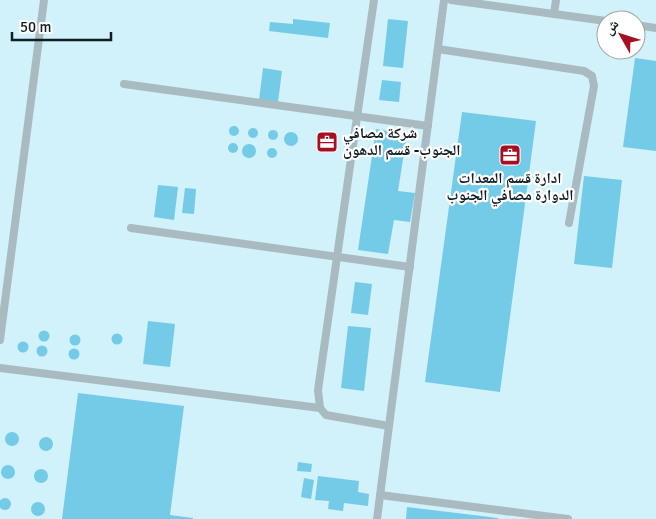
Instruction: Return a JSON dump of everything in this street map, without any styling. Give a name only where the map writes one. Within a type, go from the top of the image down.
[{"type":"lane","points":[[0,340],[44,0]]},
{"type":"lane","points":[[374,0],[318,390],[320,408],[326,415],[389,426]]},
{"type":"lane","points":[[377,519],[444,0]]},
{"type":"lane","points":[[451,0],[596,20]]},
{"type":"lane","points":[[554,14],[556,0]]},
{"type":"lane","points":[[438,49],[584,71],[592,76],[594,86],[569,223]]},
{"type":"lane","points":[[124,84],[428,126]]},
{"type":"lane","points":[[132,228],[410,267]]},
{"type":"lane","points":[[0,368],[320,408]]},
{"type":"lane","points":[[380,496],[568,519]]},
{"type":"shaded area","points":[[0,0],[656,0],[656,519],[0,519]]},
{"type":"building","points":[[293,19],[330,23],[328,38],[269,31],[270,22],[293,24]]},
{"type":"building","points":[[388,19],[408,21],[403,68],[383,66]]},
{"type":"building","points":[[635,60],[656,61],[656,151],[623,147]]},
{"type":"building","points":[[263,68],[282,71],[278,102],[259,100]]},
{"type":"building","points":[[382,80],[401,82],[399,102],[379,100]]},
{"type":"building","points":[[462,112],[536,121],[500,392],[425,382]]},
{"type":"building","points":[[232,126],[236,126],[239,131],[238,135],[232,136],[229,133],[229,129]]},
{"type":"building","points":[[251,128],[255,128],[258,133],[257,137],[251,138],[248,135],[248,131]]},
{"type":"building","points":[[376,129],[407,134],[398,191],[415,193],[410,222],[394,220],[388,254],[358,250]]},
{"type":"building","points":[[271,130],[275,130],[278,135],[277,139],[271,140],[268,137],[268,133]]},
{"type":"building","points":[[291,132],[296,134],[298,139],[296,144],[291,146],[286,144],[284,139],[286,134]]},
{"type":"building","points":[[231,143],[235,143],[238,148],[237,152],[231,153],[228,150],[228,146]]},
{"type":"building","points":[[249,144],[254,146],[256,151],[254,156],[249,158],[244,156],[242,151],[244,146]]},
{"type":"building","points":[[270,148],[274,148],[277,153],[276,157],[270,158],[267,155],[267,151]]},
{"type":"building","points":[[584,176],[622,180],[612,268],[574,264]]},
{"type":"building","points":[[158,185],[178,187],[174,220],[154,217]]},
{"type":"building","points":[[185,188],[196,189],[194,214],[182,213]]},
{"type":"building","points":[[355,282],[372,284],[368,315],[351,313]]},
{"type":"building","points":[[148,321],[175,324],[170,367],[143,364]]},
{"type":"building","points":[[348,326],[371,328],[364,391],[341,388]]},
{"type":"building","points":[[42,331],[46,331],[49,336],[48,340],[42,341],[39,338],[39,334]]},
{"type":"building","points":[[115,334],[119,334],[122,339],[121,343],[115,344],[112,341],[112,337]]},
{"type":"building","points":[[73,335],[77,335],[80,340],[79,344],[73,345],[70,342],[70,338]]},
{"type":"building","points":[[21,342],[25,342],[28,347],[27,351],[21,352],[18,349],[18,345]]},
{"type":"building","points":[[40,346],[44,346],[47,351],[46,355],[40,356],[37,353],[37,349]]},
{"type":"building","points":[[72,349],[76,349],[79,354],[78,358],[72,359],[69,356],[69,352]]},
{"type":"building","points":[[78,393],[184,406],[170,515],[193,519],[62,519]]},
{"type":"building","points":[[12,432],[17,434],[19,439],[17,444],[12,446],[7,444],[5,439],[7,434]]},
{"type":"building","points":[[46,437],[51,439],[53,444],[51,449],[46,451],[41,449],[39,444],[41,439]]},
{"type":"building","points":[[298,462],[312,464],[311,472],[297,471]]},
{"type":"building","points":[[8,465],[13,467],[15,472],[13,477],[8,479],[3,477],[1,472],[3,467]]},
{"type":"building","points":[[41,469],[46,471],[48,476],[46,481],[41,483],[36,481],[34,476],[36,471]]},
{"type":"building","points":[[318,476],[359,481],[358,492],[369,494],[368,506],[344,503],[343,511],[328,509],[329,501],[315,500]]},
{"type":"building","points":[[304,478],[314,480],[311,499],[301,497]]},
{"type":"building","points":[[3,498],[7,498],[11,504],[7,510],[3,510],[-1,506],[-1,502]]},
{"type":"building","points":[[38,502],[43,504],[45,509],[43,514],[38,516],[33,514],[31,509],[33,504]]},
{"type":"building","points":[[407,507],[498,518],[498,519],[406,519]]},
{"type":"place","name":"شركة مصافي الجنوب- قسم الدهون","points":[[327,142]]},
{"type":"place","name":"ادارة قسم المعدات الدوارة مصافي الجنوب","points":[[510,155]]}]
